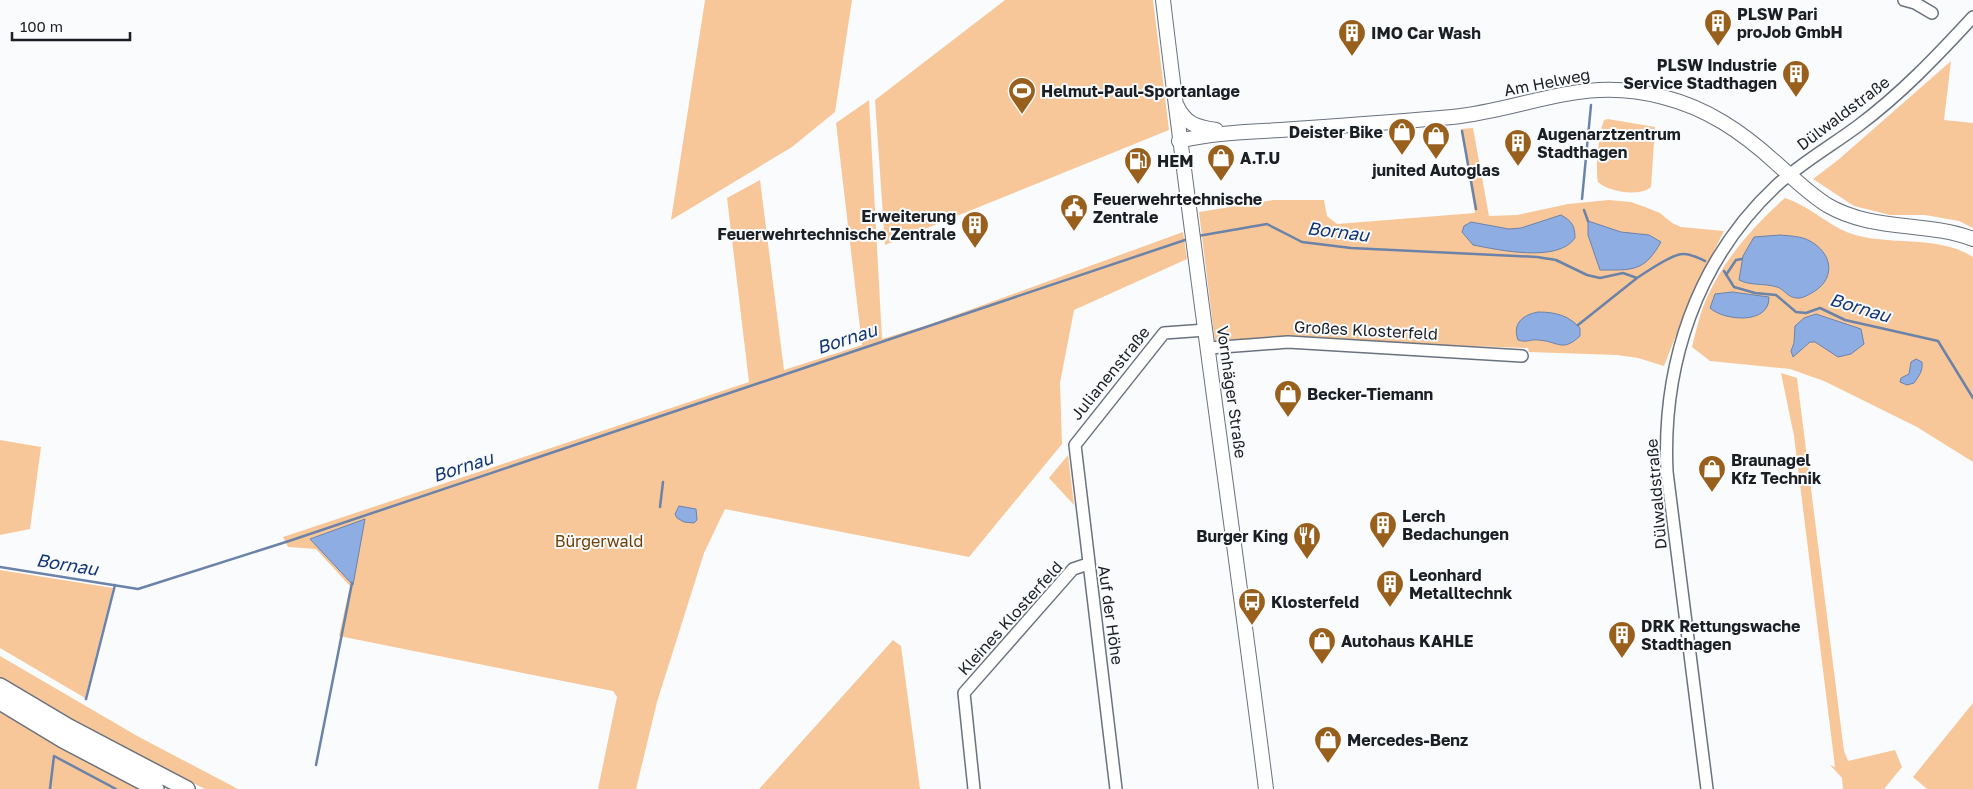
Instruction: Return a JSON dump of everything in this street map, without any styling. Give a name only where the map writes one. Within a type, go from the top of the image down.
[{"type":"highway","points":[[0,686],[69,727],[187,789]]},
{"type":"highway","points":[[0,702],[63,740],[156,789]]},
{"type":"main road","name":"Vornhäger Straße","points":[[1163,0],[1179,140],[1209,348],[1266,789]]},
{"type":"main road","name":"Am Helweg","points":[[1179,140],[1238,133],[1455,116],[1510,106],[1567,92],[1618,89],[1664,97],[1711,114],[1744,136],[1827,205],[1850,216],[1871,223],[1946,230],[1973,239]]},
{"type":"main road","points":[[1174,99],[1181,115],[1196,127],[1238,133]]},
{"type":"street","points":[[1904,0],[1915,3],[1932,13]]},
{"type":"street","name":"Dülwaldstraße","points":[[1707,789],[1667,472],[1667,408],[1672,376],[1685,328],[1706,278],[1734,232],[1789,174],[1880,108],[1917,76],[1973,17]]},
{"type":"street","name":"Julianenstraße","points":[[1075,445],[1164,332],[1206,330]]},
{"type":"street","name":"Großes Klosterfeld","points":[[1209,348],[1288,342],[1522,356]]},
{"type":"street","name":"Auf der Höhe","points":[[1075,445],[1116,789]]},
{"type":"street","name":"Kleines Klosterfeld","points":[[974,789],[964,693],[1073,569],[1088,564]]},
{"type":"green space","points":[[705,0],[852,0],[835,112],[792,147],[671,220]]},
{"type":"green space","name":"Helmut-Paul-Sportanlage","points":[[1005,0],[1153,0],[1169,130],[885,245],[875,100]]},
{"type":"green space","points":[[1951,61],[1944,120],[1973,123],[1973,228],[1959,221],[1925,215],[1890,215],[1854,206],[1813,179],[1838,160]]},
{"type":"green space","name":"Bürgerwald","points":[[869,100],[882,339],[928,325],[1183,232],[1187,259],[1074,310],[1060,383],[1062,444],[969,557],[725,509],[704,553],[657,702],[636,789],[598,789],[617,697],[613,691],[339,636],[350,586],[316,549],[288,547],[283,537],[749,382],[727,198],[760,180],[784,370],[862,345],[836,123]]},
{"type":"green space","points":[[1608,119],[1655,127],[1651,187],[1646,190],[1639,192],[1616,191],[1598,182],[1597,160],[1599,142],[1604,120]]},
{"type":"green space","points":[[1473,128],[1489,216],[1517,215],[1568,204],[1609,200],[1631,202],[1645,207],[1660,213],[1672,223],[1681,227],[1724,231],[1691,297],[1664,366],[1638,358],[1617,355],[1529,352],[1528,348],[1418,344],[1215,342],[1199,212],[1273,200],[1324,200],[1327,216],[1337,224],[1475,213],[1461,129]]},
{"type":"green space","points":[[1785,198],[1801,205],[1849,233],[1864,237],[1944,246],[1959,250],[1973,257],[1973,462],[1917,427],[1824,381],[1790,369],[1710,361],[1692,347],[1702,310],[1726,263],[1748,235]]},
{"type":"green space","points":[[1781,373],[1797,378],[1844,751],[1848,761],[1895,750],[1902,767],[1884,789],[1843,789],[1842,778],[1830,765],[1835,767],[1794,436]]},
{"type":"green space","points":[[0,440],[41,447],[30,529],[0,535]]},
{"type":"green space","points":[[1068,455],[1074,505],[1049,478]]},
{"type":"green space","points":[[0,570],[113,588],[85,698],[0,648]]},
{"type":"green space","points":[[893,640],[901,646],[920,789],[759,789]]},
{"type":"green space","points":[[0,656],[139,737],[238,789],[205,789],[74,722],[0,678]]},
{"type":"green space","points":[[1973,703],[1973,789],[1927,789],[1913,777]]},
{"type":"green space","points":[[0,712],[140,789],[0,789]]},
{"type":"water","points":[[1561,215],[1572,224],[1575,238],[1567,246],[1542,253],[1512,252],[1473,245],[1462,232],[1464,226],[1471,222],[1509,229],[1521,228]]},
{"type":"water","points":[[1588,221],[1621,232],[1649,235],[1661,242],[1655,252],[1643,264],[1629,269],[1600,270],[1588,235]]},
{"type":"water","points":[[1780,235],[1807,239],[1817,246],[1827,258],[1829,265],[1826,279],[1815,291],[1804,297],[1794,298],[1777,287],[1739,280],[1743,256],[1754,237]]},
{"type":"water","points":[[1732,292],[1769,297],[1767,306],[1762,312],[1745,318],[1725,316],[1710,308],[1715,294]]},
{"type":"water","points":[[1538,312],[1566,317],[1580,328],[1580,336],[1569,344],[1564,345],[1538,340],[1518,340],[1516,329],[1520,321],[1528,315]]},
{"type":"water","points":[[1816,314],[1861,329],[1864,344],[1851,354],[1838,357],[1815,342],[1810,342],[1793,357],[1791,351],[1794,343],[1795,326],[1804,318]]},
{"type":"water","points":[[1916,359],[1922,362],[1922,368],[1914,383],[1907,385],[1900,382],[1901,378],[1909,374],[1911,362]]},
{"type":"water","points":[[679,506],[696,509],[697,520],[694,523],[684,522],[677,518],[675,514]]},
{"type":"water","points":[[365,519],[353,585],[310,539]]},
{"type":"waterway","points":[[1582,199],[1591,105]]},
{"type":"waterway","points":[[1462,131],[1476,209]]},
{"type":"waterway","points":[[1584,210],[1588,221]]},
{"type":"waterway","name":"Bornau","points":[[1198,236],[1267,224],[1302,242],[1351,248],[1537,257],[1556,260],[1587,275],[1600,278],[1623,273],[1637,278],[1665,260],[1682,254],[1691,255],[1705,261]]},
{"type":"waterway","name":"Bornau","points":[[0,567],[138,589],[289,541],[1188,239]]},
{"type":"waterway","points":[[1726,275],[1736,260],[1742,259]]},
{"type":"waterway","name":"Bornau","points":[[1724,271],[1734,287],[1755,293],[1776,295],[1796,312],[1806,313],[1820,308],[1845,320],[1938,341],[1973,398]]},
{"type":"waterway","points":[[1578,325],[1637,278]]},
{"type":"waterway","points":[[660,507],[663,482]]},
{"type":"waterway","points":[[316,765],[352,583]]},
{"type":"waterway","points":[[86,699],[115,585]]},
{"type":"waterway","points":[[50,789],[54,756],[116,789]]},
{"type":"place","name":"PLSW Pari proJob GmbH","points":[[1718,47]]},
{"type":"place","name":"IMO Car Wash","points":[[1352,57]]},
{"type":"place","name":"PLSW Industrie Service Stadthagen","points":[[1796,98]]},
{"type":"place","name":"Helmut-Paul-Sportanlage","points":[[1022,115]]},
{"type":"place","name":"Deister Bike","points":[[1402,156]]},
{"type":"place","name":"junited Autoglas","points":[[1436,160]]},
{"type":"place","name":"Augenarztzentrum Stadthagen","points":[[1518,167]]},
{"type":"place","name":"A.T.U","points":[[1221,182]]},
{"type":"place","name":"HEM","points":[[1138,185]]},
{"type":"place","name":"Feuerwehrtechnische Zentrale","points":[[1074,232]]},
{"type":"place","name":"Erweiterung Feuerwehrtechnische Zentrale","points":[[975,249]]},
{"type":"place","name":"Becker-Tiemann","points":[[1288,418]]},
{"type":"place","name":"Braunagel Kfz Technik","points":[[1712,493]]},
{"type":"place","name":"Lerch Bedachungen","points":[[1383,549]]},
{"type":"place","name":"Burger King","points":[[1307,560]]},
{"type":"place","name":"Leonhard Metalltechnk","points":[[1390,608]]},
{"type":"place","name":"Klosterfeld","points":[[1252,626]]},
{"type":"place","name":"DRK Rettungswache Stadthagen","points":[[1622,659]]},
{"type":"place","name":"Autohaus KAHLE","points":[[1322,665]]},
{"type":"place","name":"Mercedes-Benz","points":[[1328,764]]}]
